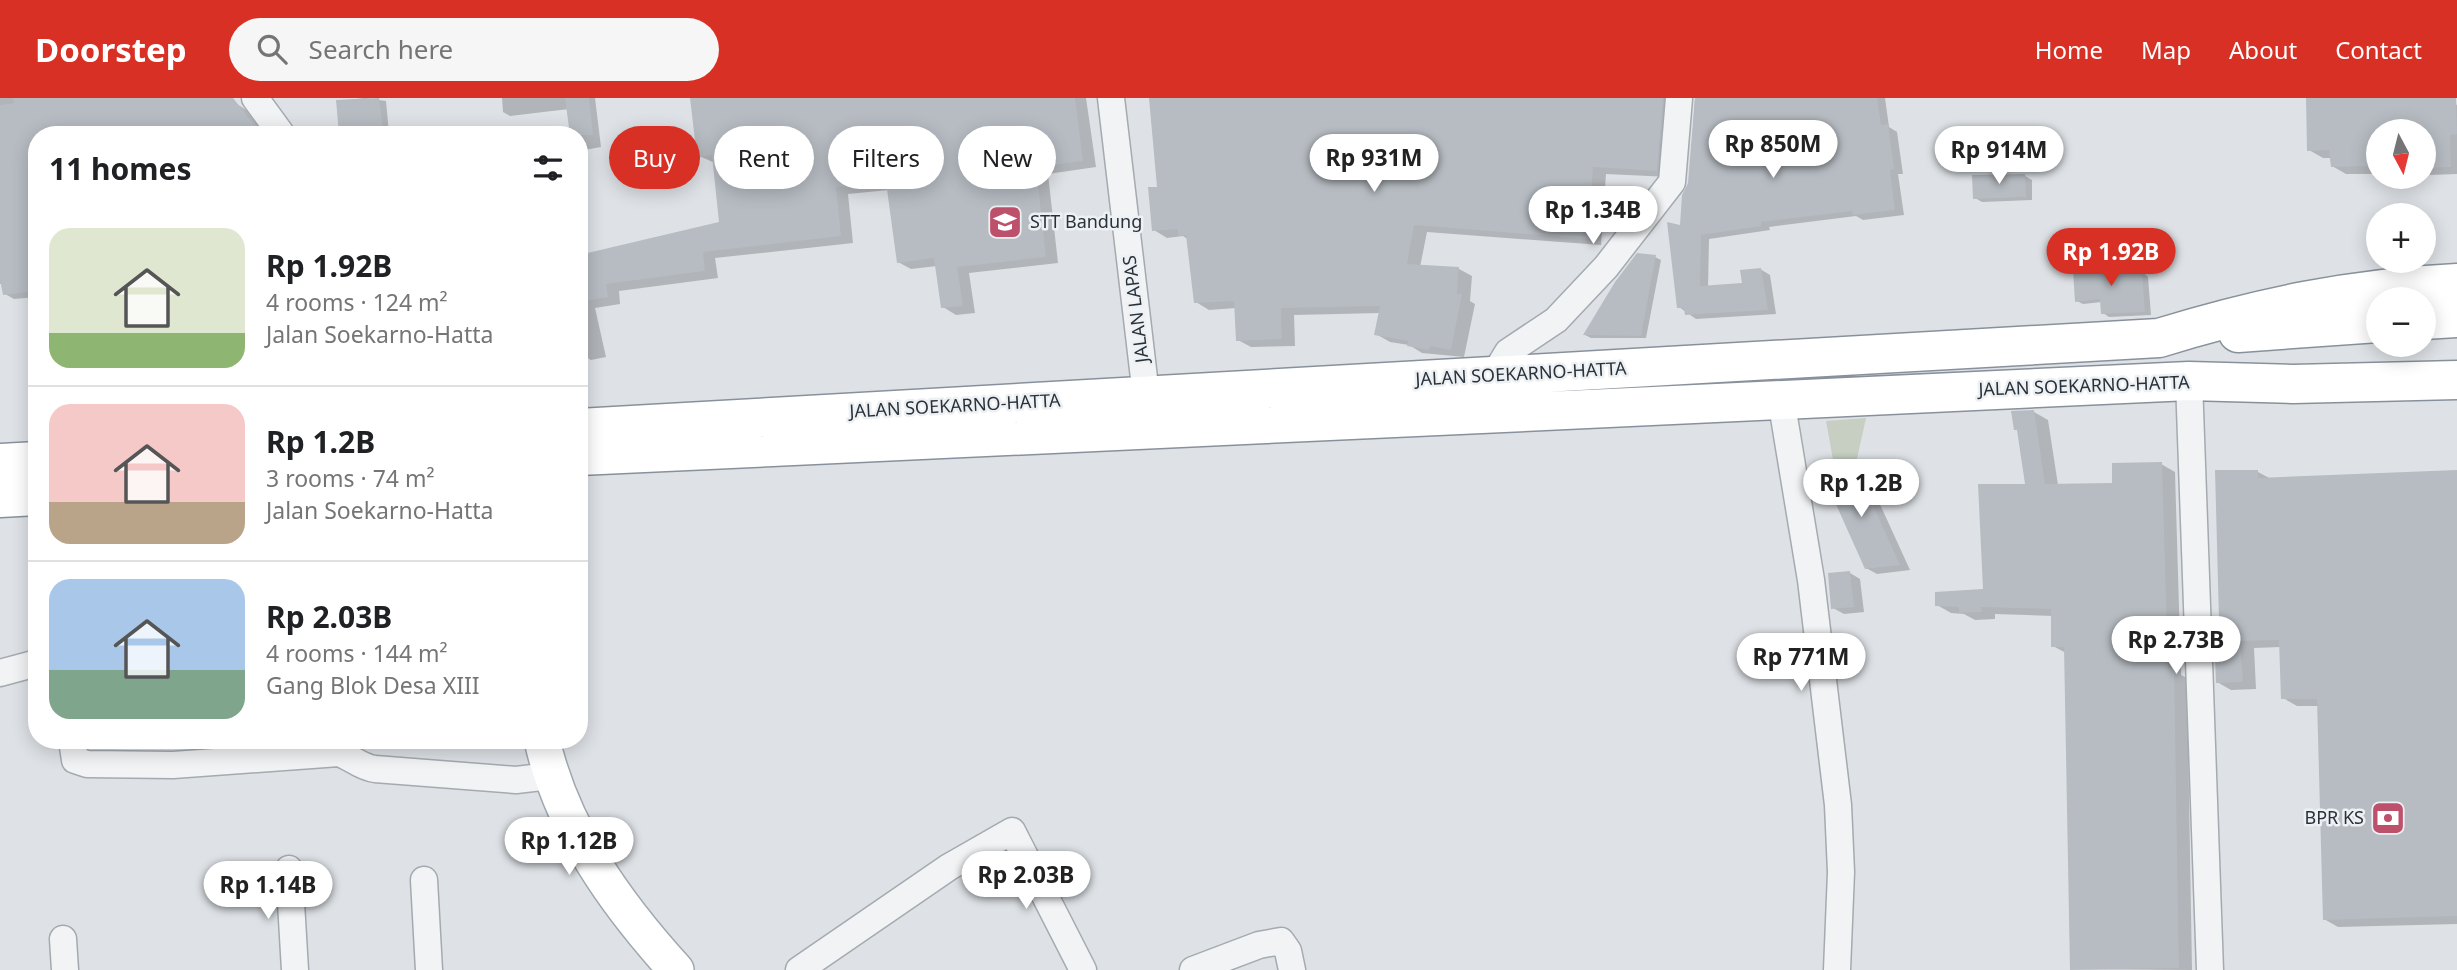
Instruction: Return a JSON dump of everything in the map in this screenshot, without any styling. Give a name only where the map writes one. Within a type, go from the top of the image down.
[{"type":"highway","name":"JALAN SOEKARNO-HATTA","points":[[588,427],[2159,338],[2302,299],[2378,288],[2457,283]]},
{"type":"highway","points":[[2436,319],[2457,318]]},
{"type":"highway","points":[[2159,338],[2366,324]]},
{"type":"highway","points":[[2189,380],[2457,354]]},
{"type":"highway","name":"JALAN SOEKARNO-HATTA","points":[[588,456],[2189,380],[2293,384],[2457,380]]},
{"type":"highway","points":[[0,463],[28,461]]},
{"type":"highway","points":[[0,498],[28,496]]},
{"type":"main road","points":[[544,749],[550,776],[583,846],[603,880],[676,970]]},
{"type":"street","points":[[255,98],[275,126]]},
{"type":"street","name":"JALAN LAPAS","points":[[1111,98],[1146,395]]},
{"type":"street","points":[[1512,374],[1508,352],[1556,320],[1606,267],[1672,182],[1679,98]]},
{"type":"street","points":[[2189,380],[2210,970]]},
{"type":"street","points":[[1782,399],[1811,580],[1838,805],[1841,872],[1837,970]]},
{"type":"street","points":[[0,673],[28,665]]},
{"type":"street","points":[[73,749],[75,760],[87,764],[173,765],[306,749]]},
{"type":"street","points":[[328,749],[361,767],[375,769],[516,780],[550,776]]},
{"type":"street","points":[[799,970],[949,867],[1012,831],[1083,970]]},
{"type":"street","points":[[289,869],[295,970]]},
{"type":"street","points":[[424,880],[429,970]]},
{"type":"street","points":[[63,939],[65,970]]},
{"type":"street","points":[[1194,970],[1259,945],[1281,941],[1288,951],[1292,970]]},
{"type":"green space","points":[[1866,418],[1856,463],[1834,465],[1826,421]]},
{"type":"building","points":[[13,98],[233,98],[255,126],[28,126],[28,292],[3,295],[0,279],[0,105],[14,103]]},
{"type":"building","points":[[379,98],[383,126],[338,126],[336,100]]},
{"type":"building","points":[[565,98],[589,98],[593,135],[588,135],[588,126],[569,126]]},
{"type":"building","points":[[690,98],[1075,98],[1083,161],[1056,164],[1056,126],[958,126],[958,189],[1038,189],[1046,257],[957,267],[963,306],[941,308],[934,258],[897,263],[887,189],[944,189],[944,126],[828,126],[828,189],[836,189],[841,236],[703,252],[705,271],[606,284],[608,297],[588,301],[588,253],[719,222],[716,189],[814,189],[814,126],[714,126],[714,174],[712,155],[700,157],[700,126],[693,126]]},
{"type":"building","points":[[1149,98],[1663,98],[1657,171],[1593,167],[1588,239],[1414,225],[1407,264],[1459,267],[1457,294],[1462,294],[1451,350],[1430,346],[1429,350],[1407,346],[1408,341],[1374,335],[1380,306],[1281,308],[1282,339],[1236,341],[1234,301],[1194,303],[1186,235],[1178,236],[1178,229],[1152,231],[1148,187],[1157,187]]},
{"type":"building","points":[[1695,98],[1877,98],[1881,125],[1888,124],[1894,169],[1890,170],[1895,210],[1853,215],[1852,211],[1761,222],[1761,226],[1701,235],[1700,286],[1742,283],[1740,270],[1761,268],[1768,310],[1685,315],[1684,308],[1677,308],[1667,222],[1680,225],[1682,195],[1688,183]]},
{"type":"building","points":[[2306,98],[2456,98],[2457,134],[2450,135],[2451,167],[2436,168],[2436,119],[2366,119],[2366,166],[2331,167],[2329,150],[2307,151]]},
{"type":"building","points":[[2025,174],[2026,197],[1973,199],[1972,175]]},
{"type":"building","points":[[1637,253],[1656,255],[1641,336],[1583,335],[1615,282]]},
{"type":"building","points":[[2135,263],[2136,272],[2142,272],[2145,312],[2101,314],[2100,299],[2075,302],[2073,269]]},
{"type":"building","points":[[2034,410],[2045,484],[2112,483],[2112,463],[2162,462],[2168,668],[2174,668],[2179,968],[2070,970],[2064,647],[2051,647],[2051,609],[1981,607],[1982,612],[1959,613],[1959,607],[1935,606],[1935,592],[1983,589],[1978,484],[2025,484],[2017,430],[2014,430],[2011,411]]},
{"type":"building","points":[[1857,470],[1900,565],[1865,569],[1822,473]]},
{"type":"building","points":[[2215,470],[2258,470],[2258,478],[2457,470],[2457,916],[2323,920],[2317,699],[2281,699],[2279,640],[2240,641],[2243,682],[2216,683],[2215,657],[2220,657]]},
{"type":"building","points":[[1850,571],[1854,607],[1831,609],[1828,573]]},
{"type":"place","name":"STT Bandung","points":[[1005,222]]},
{"type":"place","name":"BPR KS","points":[[2388,818]]}]
